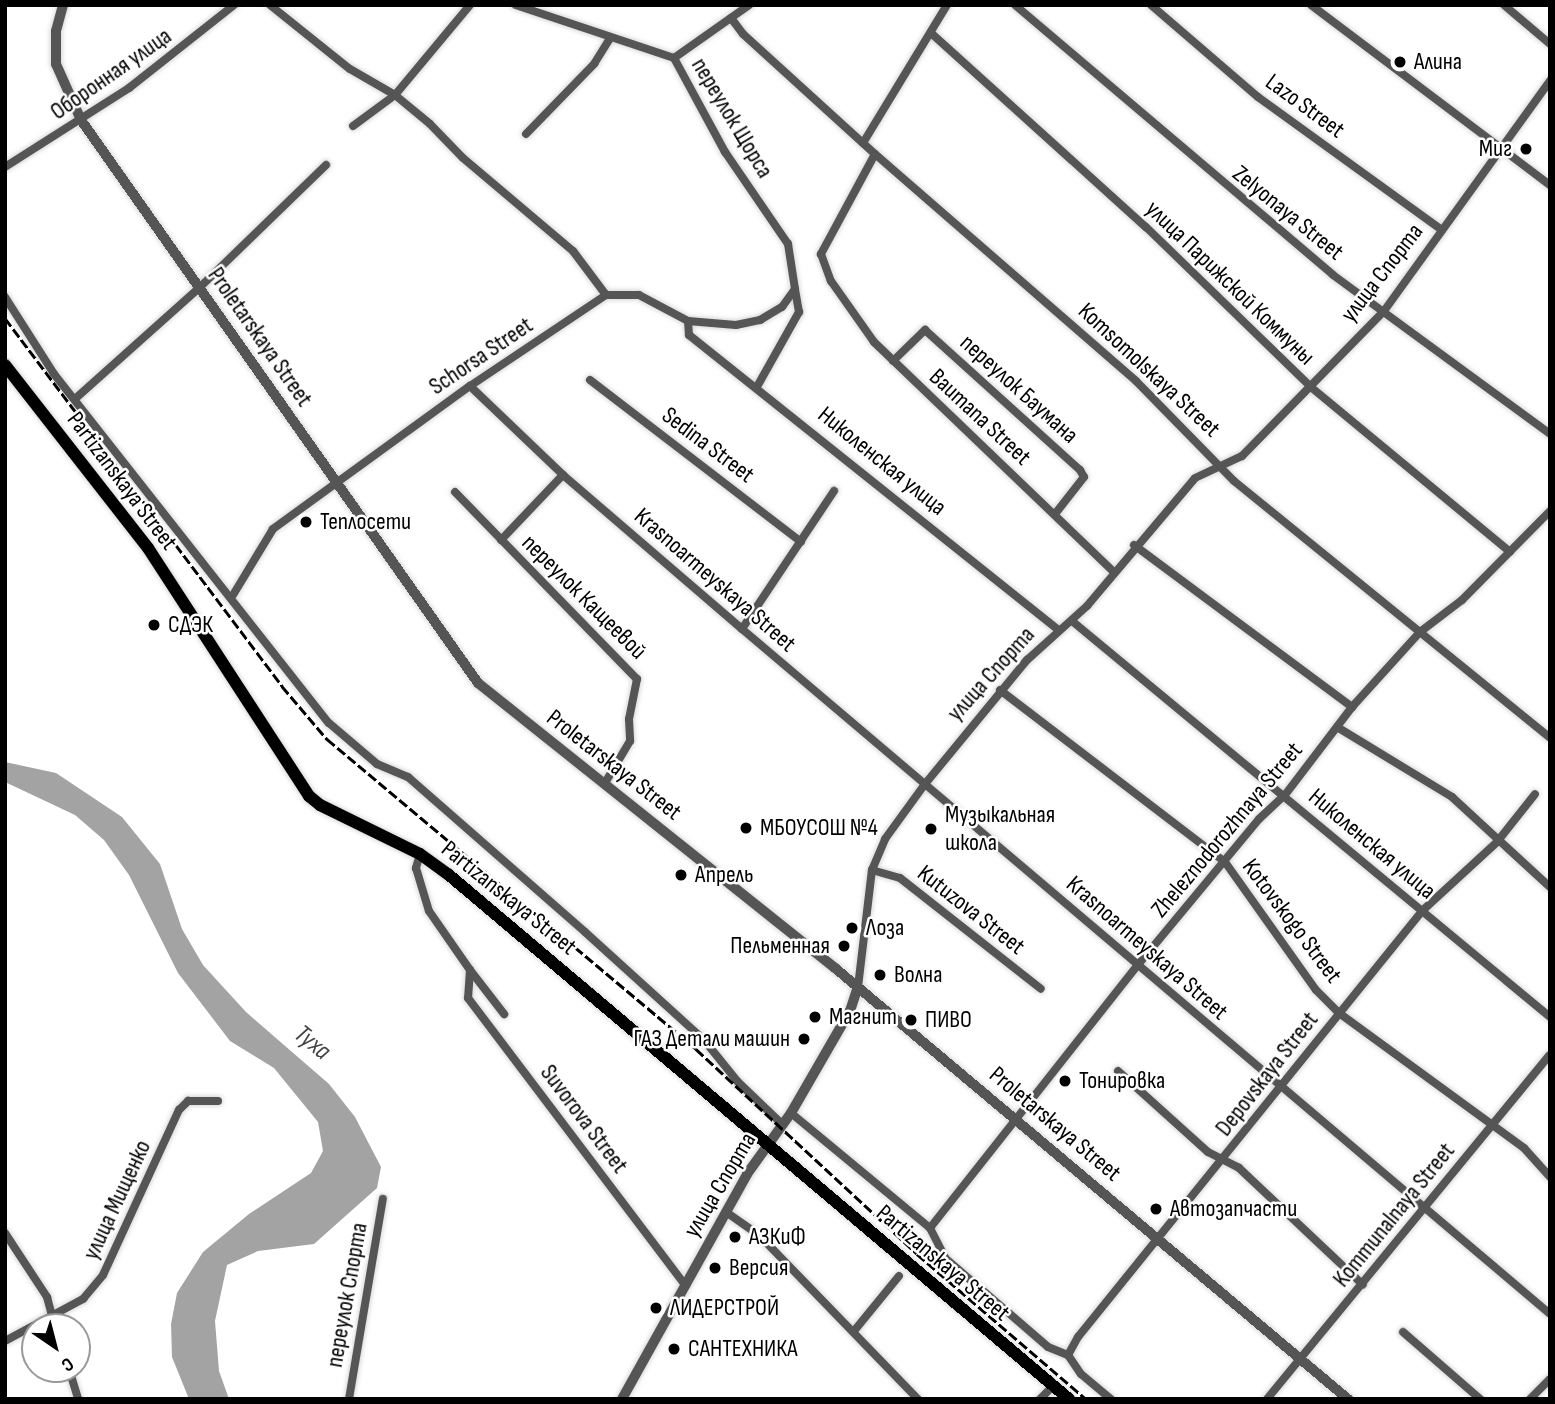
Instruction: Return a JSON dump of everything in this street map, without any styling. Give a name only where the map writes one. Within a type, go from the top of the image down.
[{"type":"main road","name":"Partizanskaya Street","points":[[5,365],[148,548],[239,682],[299,784],[320,805],[420,854],[769,1142],[1069,1399]]},
{"type":"street","name":"Proletarskaya Street","points":[[63,5],[56,31],[56,64],[81,120],[478,683],[858,987],[1348,1399]]},
{"type":"street","name":"Оборонная улица","points":[[5,167],[81,120],[185,47],[234,5]]},
{"type":"street","points":[[270,5],[349,69],[395,95],[573,251],[606,295],[639,295],[688,321],[736,325],[761,320],[782,307],[795,289]]},
{"type":"street","points":[[353,126],[395,95],[470,5]]},
{"type":"street","name":"переулок Щорса","points":[[516,5],[674,58],[725,152],[788,244],[795,289]]},
{"type":"street","points":[[674,58],[749,5]]},
{"type":"street","points":[[863,142],[947,5]]},
{"type":"street","name":"Zelyonaya Street","points":[[1015,5],[1187,155],[1333,275],[1550,434]]},
{"type":"street","name":"Lazo Street","points":[[1151,5],[1258,97],[1442,230]]},
{"type":"street","points":[[1311,5],[1550,185]]},
{"type":"street","points":[[1504,5],[1550,44]]},
{"type":"street","name":"Komsomolskaya Street","points":[[731,18],[743,34],[875,154],[1035,290],[1219,463],[1234,481],[1550,738]]},
{"type":"street","name":"улица Парижской Коммуны","points":[[931,33],[1146,227],[1312,388],[1510,552]]},
{"type":"street","points":[[526,134],[594,64],[610,38]]},
{"type":"street","name":"улица Спорта","points":[[622,1399],[726,1212],[769,1142],[791,1113],[850,1012],[858,987],[872,870],[885,839],[1000,690],[1059,630],[1072,621],[1134,545],[1195,478],[1219,463],[1242,456],[1312,388],[1384,311],[1500,145],[1550,81]]},
{"type":"street","name":"Baumana Street","points":[[875,154],[821,254],[831,281],[874,342],[1113,571]]},
{"type":"street","points":[[76,398],[199,288],[326,164]]},
{"type":"street","points":[[758,385],[799,312],[795,289]]},
{"type":"street","name":"Schorsa Street","points":[[233,595],[272,529],[470,386],[606,295]]},
{"type":"street","name":"Partizanskaya Street","points":[[5,298],[54,374],[76,398],[220,587],[233,595],[263,643],[330,723],[377,764],[408,777],[585,932],[704,1040],[738,1082],[782,1124]]},
{"type":"street","name":"Николенская улица","points":[[688,321],[689,335],[758,385],[1059,630]]},
{"type":"street","name":"переулок Баумана","points":[[893,361],[925,330],[1080,470],[1084,477],[1055,514]]},
{"type":"street","name":"Sedina Street","points":[[590,380],[801,542]]},
{"type":"street","name":"Krasnoarmeyskaya Street","points":[[470,386],[563,475],[742,629],[1550,1314]]},
{"type":"street","points":[[501,540],[563,475]]},
{"type":"street","points":[[742,629],[834,491]]},
{"type":"street","name":"переулок Кащеевой","points":[[455,492],[637,679],[629,719],[630,741],[605,783]]},
{"type":"street","name":"Zheleznodorozhnaya Street","points":[[930,1228],[1224,862],[1285,795],[1352,707],[1420,632],[1462,600],[1550,511]]},
{"type":"street","points":[[1134,545],[1352,707]]},
{"type":"street","name":"Николенская улица","points":[[1072,621],[1550,1017]]},
{"type":"street","name":"Kotovskogo Street","points":[[1000,690],[1224,862],[1316,990],[1339,1013],[1524,1148],[1550,1177]]},
{"type":"street","points":[[1337,727],[1452,797],[1497,842],[1550,887]]},
{"type":"street","name":"Depovskaya Street","points":[[1068,1355],[1078,1336],[1422,911],[1497,842],[1535,794]]},
{"type":"street","points":[[420,854],[416,868],[429,911],[505,1014]]},
{"type":"street","name":"Kutuzova Street","points":[[872,870],[900,878],[1041,989]]},
{"type":"street","name":"Suvorova Street","points":[[470,970],[468,998],[686,1286]]},
{"type":"street","name":"Kommunalnaya Street","points":[[1267,1399],[1550,1055]]},
{"type":"street","points":[[1118,1071],[1208,1152],[1239,1168],[1363,1285]]},
{"type":"street","name":"улица Мищенко","points":[[59,1313],[83,1299],[103,1275],[179,1110],[188,1101],[218,1101]]},
{"type":"street","name":"Partizanskaya Street","points":[[791,1113],[930,1228],[945,1258],[1048,1347],[1068,1355],[1082,1374],[1111,1399]]},
{"type":"street","name":"переулок Спорта","points":[[349,1399],[383,1199]]},
{"type":"street","points":[[726,1212],[758,1234],[918,1399]]},
{"type":"street","points":[[5,1233],[47,1297],[51,1313]]},
{"type":"street","points":[[853,1331],[899,1276]]},
{"type":"street","points":[[1403,1332],[1480,1399]]},
{"type":"street","name":"улица Мищенко","points":[[5,1341],[21,1333]]},
{"type":"street","points":[[1530,1399],[1550,1379]]},
{"type":"street","points":[[1040,1399],[1054,1385]]},
{"type":"shaded area","points":[[5,762],[56,773],[122,817],[160,864],[182,929],[203,965],[246,1012],[329,1084],[355,1117],[381,1167],[377,1188],[314,1244],[258,1251],[227,1265],[215,1321],[219,1371],[229,1399],[189,1399],[172,1357],[171,1324],[177,1293],[203,1252],[249,1214],[311,1173],[323,1151],[318,1122],[274,1068],[230,1041],[178,973],[129,875],[104,840],[75,815],[5,782]]},
{"type":"railway","points":[[5,318],[282,686],[327,739],[696,1049],[917,1254],[1086,1399]]},
{"type":"place","name":"Алина","points":[[1400,62]]},
{"type":"place","name":"Миг","points":[[1526,149]]},
{"type":"place","name":"Теплосети","points":[[306,522]]},
{"type":"place","name":"СДЭК","points":[[154,625]]},
{"type":"place","name":"МБОУСОШ №4","points":[[746,828]]},
{"type":"place","name":"Музыкальная школа","points":[[931,829]]},
{"type":"place","name":"Апрель","points":[[681,875]]},
{"type":"place","name":"Лоза","points":[[852,928]]},
{"type":"place","name":"Пельменная","points":[[844,946]]},
{"type":"place","name":"Волна","points":[[880,975]]},
{"type":"place","name":"Магнит","points":[[815,1017]]},
{"type":"place","name":"ПИВО","points":[[911,1020]]},
{"type":"place","name":"ГАЗ Детали машин","points":[[804,1039]]},
{"type":"place","name":"Тонировка","points":[[1065,1081]]},
{"type":"place","name":"Автозапчасти","points":[[1156,1209]]},
{"type":"place","name":"АЗКиФ","points":[[735,1237]]},
{"type":"place","name":"Версия","points":[[715,1268]]},
{"type":"place","name":"ЛИДЕРСТРОЙ","points":[[656,1308]]},
{"type":"place","name":"САНТЕХНИКА","points":[[674,1349]]},
{"type":"water label","name":"Туха","points":[[312,1043]]}]
